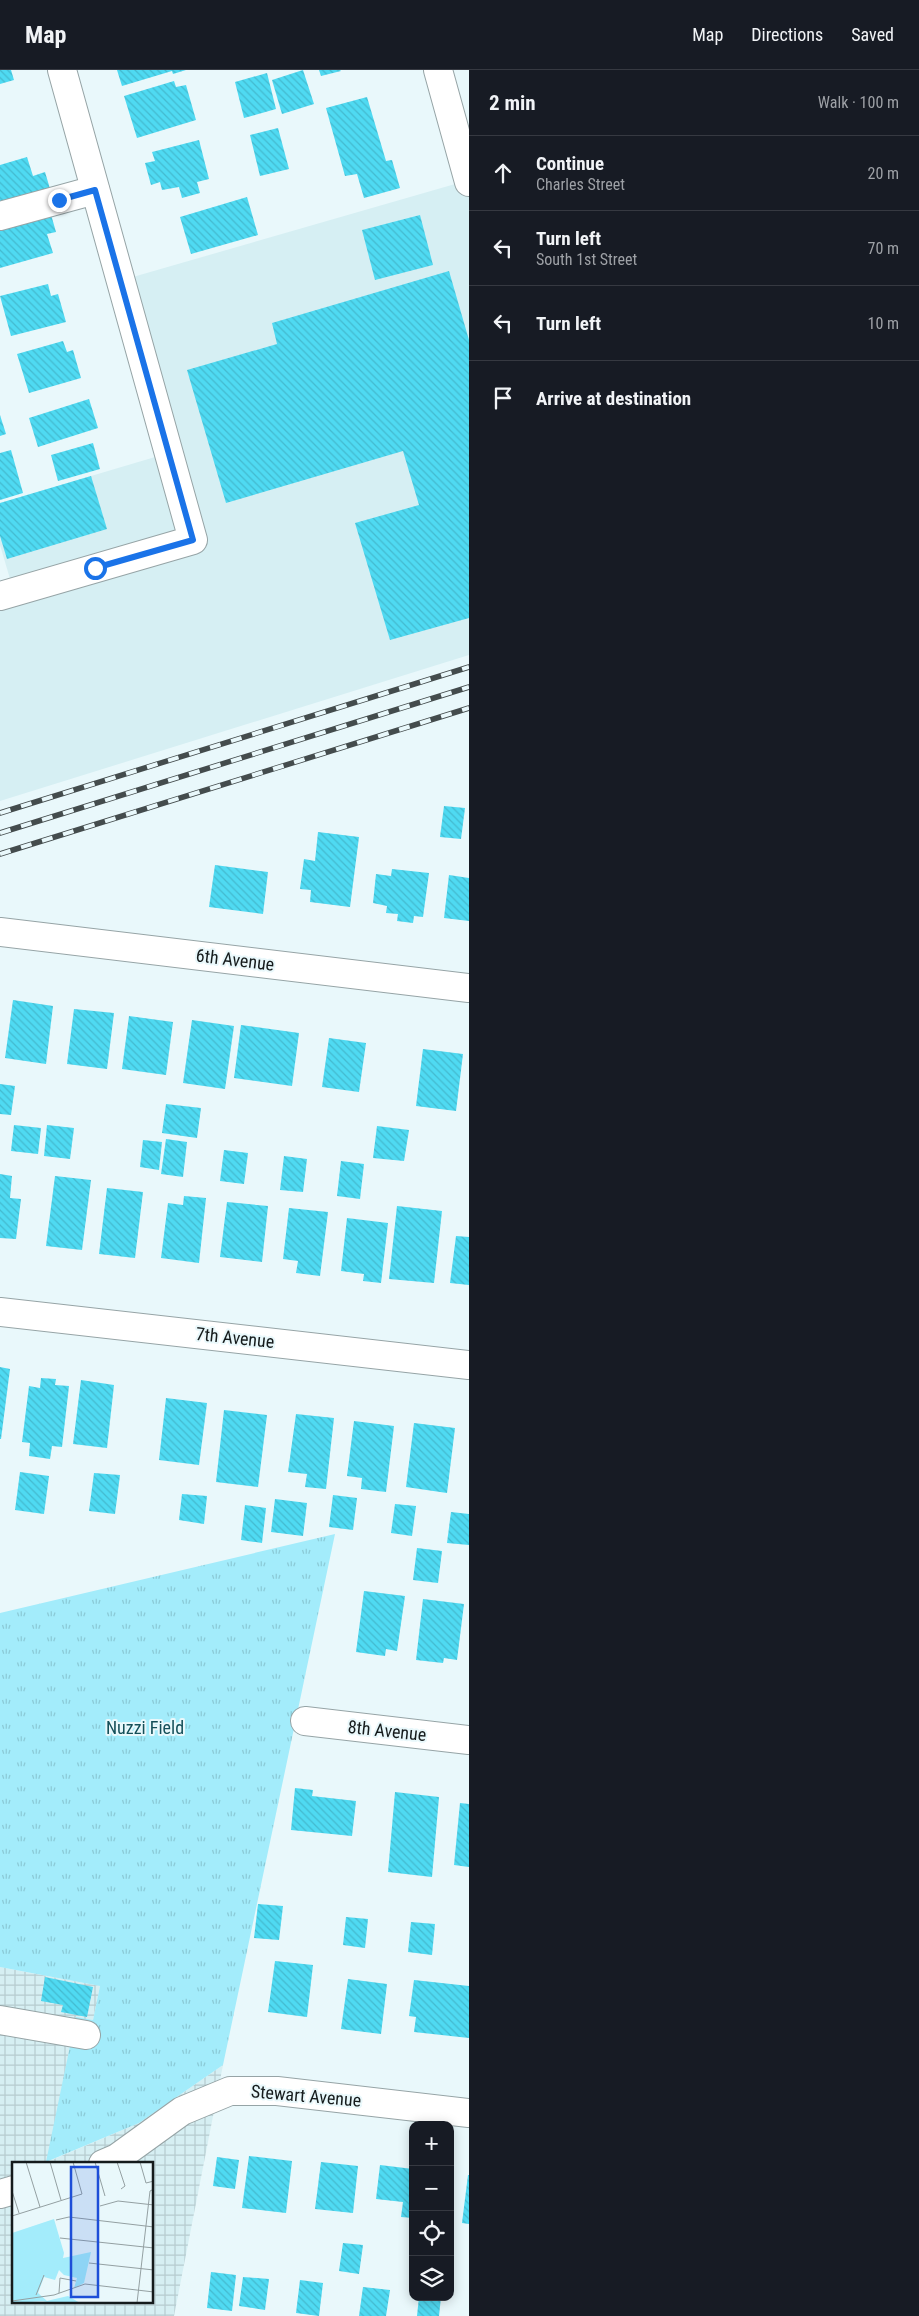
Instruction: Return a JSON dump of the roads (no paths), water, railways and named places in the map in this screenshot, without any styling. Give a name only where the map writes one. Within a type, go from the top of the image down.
[{"type":"street","points":[[0,596],[193,540],[62,70]]},
{"type":"street","points":[[438,70],[469,182]]},
{"type":"street","points":[[0,216],[95,190]]},
{"type":"street","name":"6th Avenue","points":[[0,932],[469,988]]},
{"type":"street","name":"7th Avenue","points":[[0,1312],[469,1365]]},
{"type":"street","name":"8th Avenue","points":[[305,1722],[469,1740]]},
{"type":"street","points":[[0,2020],[86,2035]]},
{"type":"street","name":"Stewart Avenue","points":[[107,2162],[116,2158],[182,2111],[230,2091],[277,2091],[469,2113]]},
{"type":"railway","points":[[0,813],[469,667]]},
{"type":"railway","points":[[0,833],[469,687]]},
{"type":"railway","points":[[0,854],[469,708]]},
{"type":"park label","name":"Nuzzi Field","points":[[145,1728]]}]
